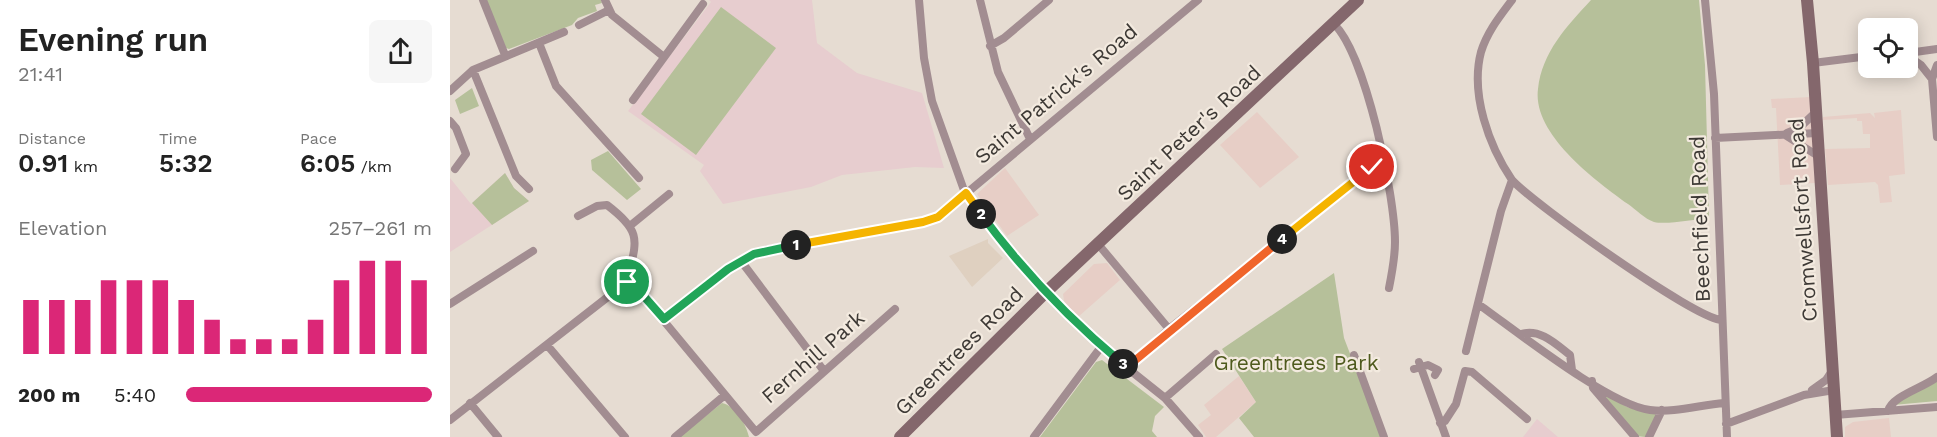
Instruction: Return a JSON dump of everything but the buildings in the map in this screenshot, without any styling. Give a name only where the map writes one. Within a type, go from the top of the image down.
[{"type":"main road","name":"Saint Peter's Road","points":[[1045,293],[1358,0]]},
{"type":"main road","name":"Cromwellsfort Road","points":[[1807,0],[1813,63],[1836,437]]},
{"type":"main road","name":"Greentrees Road","points":[[900,437],[1045,293]]},
{"type":"street","points":[[483,0],[505,55]]},
{"type":"street","points":[[605,0],[609,10],[664,57]]},
{"type":"street","points":[[919,0],[924,58],[932,101],[966,193],[1009,253],[1045,293],[1101,347],[1165,398],[1199,437]]},
{"type":"street","points":[[980,0],[990,46],[1008,96],[1030,139]]},
{"type":"street","points":[[990,46],[1004,38],[1049,0]]},
{"type":"street","name":"Saint Patrick's Road","points":[[664,319],[741,261],[765,250],[923,222],[938,217],[1198,0]]},
{"type":"street","points":[[1512,0],[1486,39],[1481,53],[1479,86],[1490,138],[1512,180],[1546,210],[1630,268],[1703,315],[1722,320]]},
{"type":"street","name":"Beechfield Road","points":[[1705,0],[1710,36],[1727,437]]},
{"type":"street","points":[[633,100],[703,4]]},
{"type":"street","points":[[579,25],[609,10]]},
{"type":"street","points":[[1334,24],[1345,36],[1373,111],[1394,230],[1389,288]]},
{"type":"street","points":[[450,91],[473,70],[564,32]]},
{"type":"street","points":[[539,43],[556,86],[639,177]]},
{"type":"street","points":[[1918,52],[1937,49]]},
{"type":"street","points":[[1813,63],[1858,58]]},
{"type":"street","points":[[1918,62],[1932,79]]},
{"type":"street","points":[[1937,65],[1932,79],[1937,137]]},
{"type":"street","points":[[473,70],[516,176],[529,189]]},
{"type":"street","points":[[1784,135],[1799,128],[1815,113]]},
{"type":"street","points":[[450,121],[456,128],[466,154],[454,169]]},
{"type":"street","points":[[1715,138],[1817,133]]},
{"type":"street","points":[[1784,135],[1818,156]]},
{"type":"street","points":[[1127,367],[1169,329],[1382,159]]},
{"type":"street","points":[[1466,351],[1512,180]]},
{"type":"street","points":[[631,225],[669,194]]},
{"type":"street","points":[[450,420],[627,282],[636,249],[631,225],[607,205],[597,206],[578,216]]},
{"type":"street","points":[[1098,244],[1169,329]]},
{"type":"street","points":[[450,304],[533,251]]},
{"type":"street","points":[[741,261],[824,371]]},
{"type":"street","points":[[627,282],[634,285],[664,319],[725,394],[675,437]]},
{"type":"street","points":[[1478,304],[1572,370],[1635,405],[1662,410],[1724,403]]},
{"type":"street","name":"Fernhill Park","points":[[725,394],[756,432],[895,309]]},
{"type":"street","points":[[547,345],[625,437]]},
{"type":"street","points":[[1034,437],[1101,347]]},
{"type":"street","points":[[1165,398],[1216,354]]},
{"type":"street","points":[[1354,355],[1384,437]]},
{"type":"street","points":[[1435,375],[1438,370],[1428,365],[1418,366],[1446,437]]},
{"type":"street","points":[[1440,423],[1444,422],[1456,404],[1465,371],[1472,372],[1527,418]]},
{"type":"street","points":[[1726,424],[1804,395],[1819,386],[1832,371]]},
{"type":"street","points":[[1887,411],[1897,398],[1923,388],[1937,377]]},
{"type":"street","points":[[1592,381],[1593,388],[1635,437]]},
{"type":"street","points":[[1804,395],[1834,390]]},
{"type":"street","points":[[470,403],[498,437]]},
{"type":"street","points":[[1835,415],[1937,407]]},
{"type":"street","points":[[1649,437],[1662,410]]},
{"type":"shaded area","points":[[709,0],[812,0],[817,43],[857,73],[922,93],[944,168],[915,167],[842,175],[811,187],[723,204],[700,171],[704,165],[628,111],[711,2]]},
{"type":"shaded area","points":[[1810,97],[1815,183],[1780,185],[1776,108],[1772,108],[1771,99]]},
{"type":"shaded area","points":[[1901,110],[1905,174],[1889,176],[1892,202],[1880,203],[1878,185],[1875,182],[1828,185],[1825,149],[1870,148],[1870,134],[1863,134],[1862,121],[1857,121],[1857,118],[1823,120],[1823,117],[1870,113],[1875,118],[1874,113]]},
{"type":"shaded area","points":[[1257,112],[1299,157],[1260,188],[1220,145]]},
{"type":"shaded area","points":[[1005,168],[1039,215],[1007,236],[977,194]]},
{"type":"shaded area","points":[[505,173],[514,188],[529,201],[450,252],[450,178],[471,204]]},
{"type":"shaded area","points":[[988,239],[988,243],[1003,258],[972,287],[949,256]]},
{"type":"shaded area","points":[[1107,263],[1120,280],[1078,317],[1064,301],[1063,294],[1094,264]]},
{"type":"shaded area","points":[[1239,376],[1256,402],[1216,437],[1206,437],[1198,425],[1211,415],[1204,405]]},
{"type":"shaded area","points":[[1889,418],[1891,437],[1845,437],[1845,427],[1853,422]]},
{"type":"shaded area","points":[[1537,419],[1558,437],[1523,437]]},
{"type":"green space","points":[[486,0],[601,0],[602,3],[595,5],[597,11],[578,18],[572,25],[509,49],[506,48]]},
{"type":"green space","points":[[1591,0],[1699,0],[1705,65],[1709,218],[1666,223],[1647,219],[1600,183],[1569,155],[1545,123],[1539,106],[1540,76],[1557,40]]},
{"type":"green space","points":[[721,7],[776,48],[696,155],[641,114]]},
{"type":"green space","points":[[472,88],[479,106],[460,114],[455,100]]},
{"type":"green space","points":[[608,151],[641,189],[627,200],[592,170],[591,160]]},
{"type":"green space","points":[[505,173],[514,188],[529,201],[492,225],[472,203]]},
{"type":"green space","name":"Greentrees Park","points":[[1334,273],[1344,338],[1382,437],[1254,437],[1239,418],[1256,402],[1222,349]]},
{"type":"green space","points":[[1102,360],[1164,407],[1155,416],[1152,431],[1157,437],[1040,437],[1096,362]]},
{"type":"green space","points":[[1937,381],[1937,401],[1893,405],[1901,398]]},
{"type":"green space","points":[[1600,392],[1627,407],[1656,414],[1647,435],[1637,436]]},
{"type":"green space","points":[[722,403],[732,408],[740,416],[749,437],[679,437]]},
{"type":"route","points":[[627,282],[634,285],[664,319],[728,269],[754,254],[765,250],[923,222],[938,217],[966,193],[1021,267],[1101,347],[1127,367],[1169,329],[1372,167]]}]
